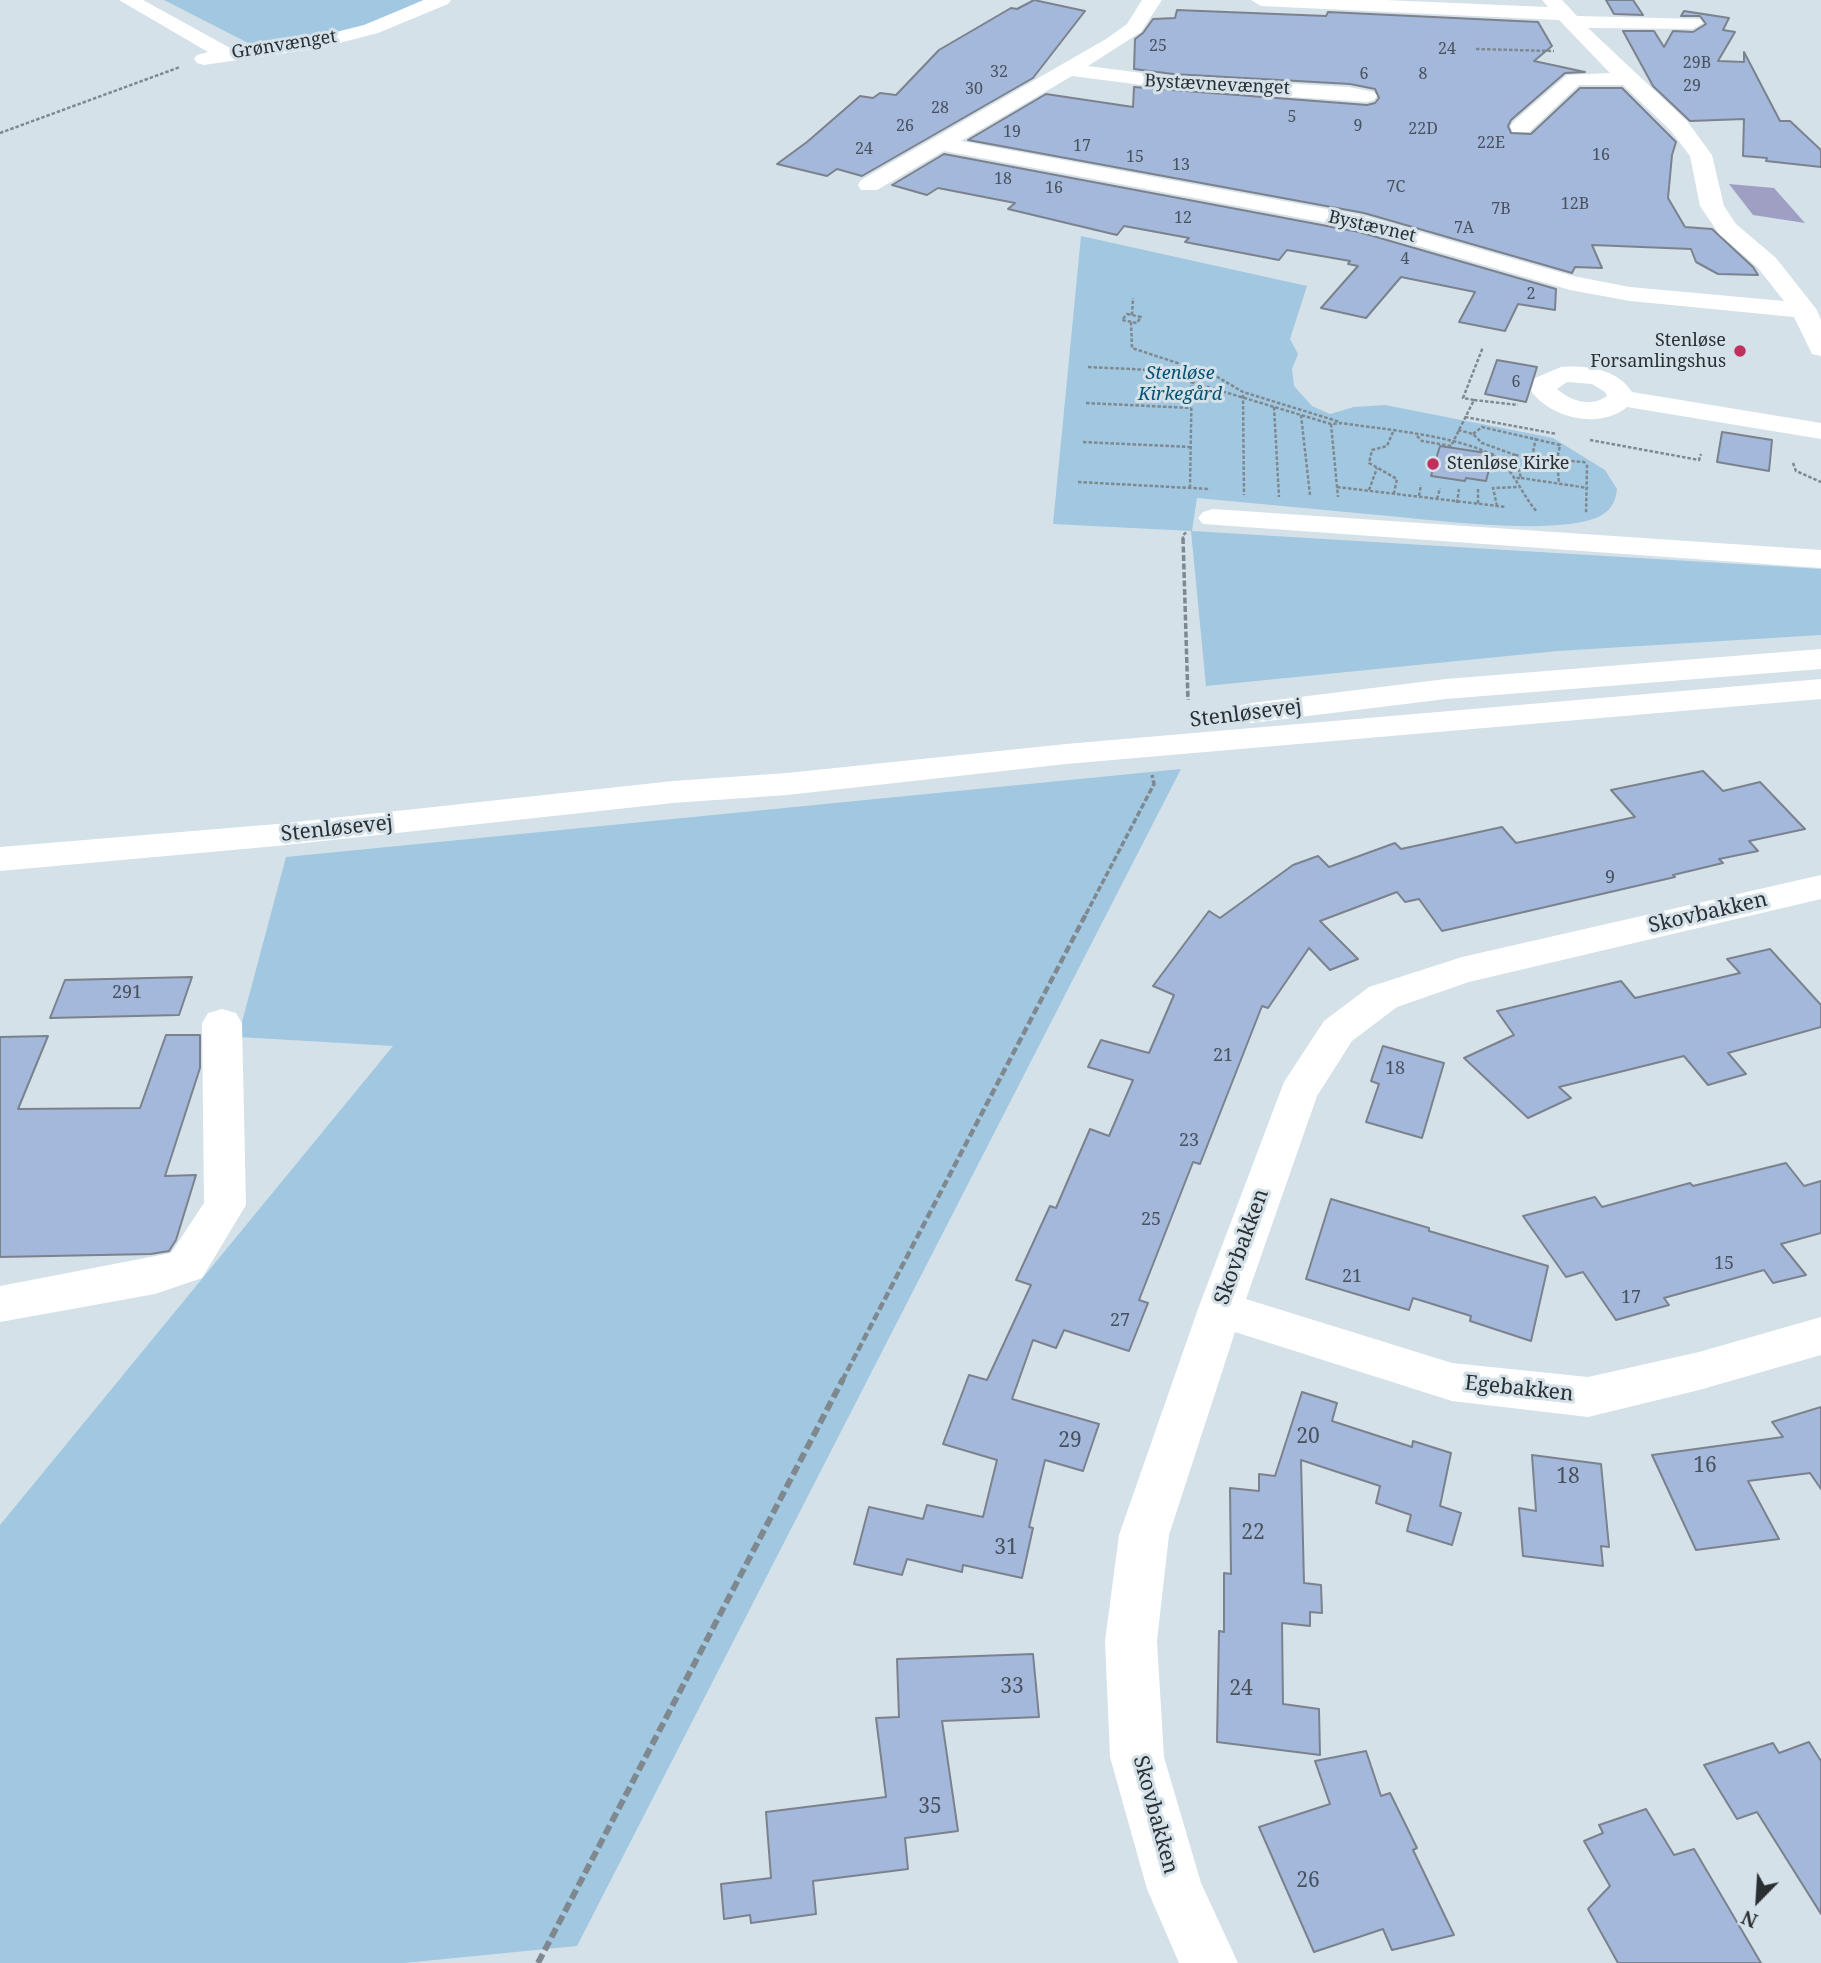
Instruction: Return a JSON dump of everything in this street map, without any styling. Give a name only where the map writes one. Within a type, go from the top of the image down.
[{"type":"street","points":[[129,0],[226,54]]},
{"type":"street","name":"Grønvænget","points":[[204,59],[313,44],[371,29],[441,0]]},
{"type":"street","points":[[869,185],[1133,28],[1152,0]]},
{"type":"street","points":[[1261,0],[1563,12],[1693,23]]},
{"type":"street","points":[[1563,12],[1598,51],[1679,126],[1701,155],[1712,206],[1727,229],[1767,263],[1804,310],[1821,348]]},
{"type":"street","name":"Bystævnevænget","points":[[1068,69],[1173,85],[1367,96]]},
{"type":"street","points":[[1521,127],[1574,79],[1630,79]]},
{"type":"street","name":"Bystævnet","points":[[939,143],[1364,223],[1570,283],[1630,294],[1804,310]]},
{"type":"street","points":[[1630,294],[1624,314],[1787,332]]},
{"type":"street","points":[[1549,398],[1560,404],[1591,410],[1616,405],[1621,398],[1821,431]]},
{"type":"street","points":[[1213,519],[1821,559]]},
{"type":"street","name":"Stenløsevej","points":[[673,792],[776,771],[1446,689],[1821,659]]},
{"type":"street","name":"Stenløsevej","points":[[0,859],[277,835],[673,792],[1066,754],[1821,689]]},
{"type":"street","name":"Skovbakken","points":[[1209,1963],[1175,1889],[1137,1757],[1131,1641],[1144,1535],[1220,1309],[1298,1093],[1338,1031],[1383,997],[1462,970],[1821,887]]},
{"type":"street","points":[[0,1304],[155,1276],[186,1266],[225,1205],[222,1023]]},
{"type":"street","name":"Egebakken","points":[[1220,1309],[1452,1382],[1588,1397],[1699,1371],[1821,1336]]},
{"type":"path","points":[[1476,49],[1554,51]]},
{"type":"path","points":[[0,133],[204,59]]},
{"type":"path","points":[[1132,315],[1133,298]]},
{"type":"path","points":[[1127,314],[1132,315],[1141,317],[1137,323],[1122,320],[1127,314]]},
{"type":"path","points":[[1131,321],[1132,348],[1206,373],[1243,395],[1274,407],[1331,425],[1341,423]]},
{"type":"path","points":[[1483,347],[1463,398],[1503,405],[1529,405],[1549,398]]},
{"type":"path","points":[[1088,367],[1192,370]]},
{"type":"path","points":[[1190,488],[1192,370]]},
{"type":"path","points":[[1191,382],[1341,423],[1417,436],[1422,441],[1451,446],[1474,400]]},
{"type":"path","points":[[1243,395],[1244,491]]},
{"type":"path","points":[[1086,403],[1191,408]]},
{"type":"path","points":[[1274,407],[1279,493]]},
{"type":"path","points":[[1301,415],[1310,495]]},
{"type":"path","points":[[1331,425],[1338,497]]},
{"type":"path","points":[[1473,434],[1482,427],[1560,445],[1557,460],[1559,484]]},
{"type":"path","points":[[1458,430],[1473,434],[1482,443],[1514,455]]},
{"type":"path","points":[[1393,432],[1387,446],[1377,447],[1369,455],[1369,463],[1397,479],[1394,493]]},
{"type":"path","points":[[1532,457],[1536,438]]},
{"type":"path","points":[[1454,440],[1495,456],[1514,455],[1584,463],[1587,466],[1587,514],[1576,517]]},
{"type":"path","points":[[1083,442],[1190,447]]},
{"type":"path","points":[[1678,457],[1699,460],[1701,454]]},
{"type":"path","points":[[1514,455],[1521,478]]},
{"type":"path","points":[[1495,456],[1544,519]]},
{"type":"path","points":[[1793,463],[1796,471],[1821,481]]},
{"type":"path","points":[[1369,490],[1377,468]]},
{"type":"path","points":[[1513,478],[1588,488]]},
{"type":"path","points":[[1419,496],[1422,485]]},
{"type":"path","points":[[1337,487],[1510,508]]},
{"type":"path","points":[[1497,506],[1493,488],[1518,487]]},
{"type":"path","points":[[1437,499],[1440,488]]},
{"type":"path","points":[[1457,501],[1459,489]]},
{"type":"path","points":[[1478,489],[1478,503]]},
{"type":"path","points":[[1522,509],[1535,510]]},
{"type":"path","points":[[1188,700],[1183,535],[1213,519]]},
{"type":"path","points":[[538,1963],[1154,784],[1152,770]]},
{"type":"green space","points":[[164,0],[423,0],[371,24],[311,41],[254,46]]},
{"type":"green space","name":"Stenløse Kirkegård","points":[[1081,236],[1307,286],[1290,339],[1298,354],[1292,369],[1294,386],[1312,406],[1330,414],[1354,407],[1385,405],[1553,438],[1605,470],[1617,489],[1613,504],[1602,515],[1583,522],[1526,526],[1460,523],[1197,498],[1192,531],[1821,569],[1821,635],[1558,651],[1206,686],[1191,531],[1053,524]]},
{"type":"green space","points":[[1181,769],[577,1946],[404,1963],[0,1963],[0,1525],[393,1046],[238,1037],[286,857]]},
{"type":"shaded area","points":[[1729,184],[1774,188],[1805,223],[1753,215]]},
{"type":"building","points":[[1034,0],[1085,11],[1033,78],[862,176],[837,169],[827,176],[777,164],[860,96],[873,98],[880,93],[896,95],[939,50],[1011,8],[1017,9]]},
{"type":"building","points":[[1606,0],[1633,0],[1643,15],[1614,14]]},
{"type":"building","points":[[1177,10],[1326,16],[1328,12],[1538,22],[1552,46],[1534,61],[1585,72],[1565,73],[1511,120],[1508,126],[1511,133],[1531,134],[1580,88],[1622,88],[1676,142],[1672,155],[1668,198],[1685,227],[1712,229],[1753,267],[1758,275],[1718,274],[1696,262],[1691,249],[1592,245],[1602,268],[1575,267],[1572,273],[1364,213],[968,140],[1046,94],[1133,107],[1134,87],[1367,105],[1375,103],[1379,98],[1375,89],[1350,84],[1173,74],[1134,69],[1135,39],[1153,19],[1175,18]]},
{"type":"building","points":[[1684,11],[1729,18],[1723,30],[1735,32],[1718,61],[1744,62],[1744,52],[1780,121],[1790,121],[1821,150],[1821,167],[1743,156],[1744,119],[1690,121],[1653,86],[1623,31],[1654,31],[1664,47],[1673,31],[1693,32],[1706,24],[1700,16],[1681,16]]},
{"type":"building","points":[[944,154],[1359,232],[1556,289],[1555,310],[1518,304],[1505,331],[1459,322],[1475,292],[1401,277],[1366,318],[1321,308],[1358,266],[1348,264],[1350,261],[1287,250],[1279,260],[1185,242],[1189,238],[1124,226],[1117,235],[1008,209],[1015,203],[938,188],[927,195],[892,185]]},
{"type":"building","points":[[1497,360],[1537,367],[1526,402],[1485,394]]},
{"type":"building","points":[[1722,432],[1772,440],[1769,471],[1717,462]]},
{"type":"building","points":[[1440,446],[1493,454],[1486,481],[1431,476]]},
{"type":"building","points":[[1703,771],[1723,791],[1760,782],[1805,829],[1749,841],[1758,851],[1719,859],[1723,863],[1673,875],[1675,877],[1442,931],[1419,899],[1405,902],[1397,892],[1320,921],[1358,959],[1330,970],[1309,948],[1268,1008],[1262,1006],[1200,1164],[1193,1162],[1139,1300],[1148,1303],[1129,1351],[1064,1330],[1056,1348],[1033,1340],[1012,1399],[1099,1424],[1083,1471],[1045,1460],[1029,1527],[1033,1528],[1022,1578],[963,1565],[962,1572],[907,1559],[902,1575],[854,1564],[869,1507],[923,1519],[927,1505],[983,1517],[997,1460],[943,1444],[969,1375],[987,1380],[1031,1285],[1016,1280],[1050,1206],[1056,1208],[1090,1129],[1109,1136],[1133,1080],[1088,1067],[1101,1040],[1149,1053],[1174,995],[1153,986],[1209,911],[1220,918],[1293,865],[1318,856],[1329,867],[1395,843],[1401,849],[1502,827],[1516,843],[1635,817],[1611,790]]},
{"type":"building","points":[[1770,949],[1821,1005],[1821,1027],[1728,1053],[1746,1074],[1708,1085],[1684,1056],[1559,1087],[1571,1098],[1528,1118],[1464,1058],[1514,1035],[1497,1011],[1621,981],[1635,998],[1740,973],[1727,959]]},
{"type":"building","points":[[192,977],[179,1015],[50,1018],[65,980]]},
{"type":"building","points":[[166,1035],[200,1035],[200,1068],[165,1176],[196,1175],[176,1240],[169,1251],[151,1254],[0,1257],[0,1037],[48,1036],[18,1109],[140,1108]]},
{"type":"building","points":[[1383,1046],[1444,1063],[1422,1138],[1366,1122],[1379,1084],[1371,1081]]},
{"type":"building","points":[[1786,1163],[1804,1186],[1821,1181],[1821,1233],[1781,1244],[1806,1275],[1773,1283],[1764,1270],[1664,1298],[1669,1305],[1616,1320],[1583,1272],[1566,1277],[1523,1216],[1595,1197],[1602,1207],[1690,1183],[1693,1186]]},
{"type":"building","points":[[1331,1199],[1548,1266],[1531,1341],[1470,1321],[1471,1316],[1413,1298],[1409,1310],[1306,1279]]},
{"type":"building","points":[[1302,1392],[1337,1403],[1332,1421],[1412,1447],[1413,1441],[1451,1453],[1440,1506],[1461,1513],[1452,1545],[1407,1531],[1411,1515],[1376,1503],[1380,1486],[1301,1460],[1304,1583],[1321,1585],[1322,1613],[1310,1612],[1310,1626],[1282,1623],[1283,1704],[1319,1709],[1320,1755],[1217,1742],[1219,1631],[1224,1632],[1224,1573],[1231,1574],[1230,1488],[1259,1491],[1259,1474],[1275,1476]]},
{"type":"building","points":[[1821,1407],[1821,1489],[1810,1473],[1748,1481],[1779,1539],[1696,1550],[1652,1455],[1783,1437],[1772,1422]]},
{"type":"building","points":[[1532,1455],[1601,1464],[1609,1547],[1601,1546],[1603,1566],[1523,1556],[1519,1508],[1536,1511]]},
{"type":"building","points":[[1033,1654],[1039,1717],[942,1721],[958,1831],[905,1838],[908,1869],[813,1881],[816,1914],[751,1923],[750,1915],[724,1919],[721,1884],[771,1878],[766,1812],[886,1797],[876,1718],[899,1717],[897,1659]]},
{"type":"building","points":[[1809,1742],[1821,1761],[1821,1914],[1757,1812],[1737,1819],[1704,1765],[1773,1743],[1779,1753]]},
{"type":"building","points":[[1366,1751],[1381,1796],[1390,1793],[1417,1848],[1413,1850],[1454,1935],[1392,1950],[1383,1929],[1314,1952],[1259,1827],[1330,1804],[1315,1761]]},
{"type":"building","points":[[1646,1809],[1674,1855],[1694,1849],[1761,1963],[1618,1963],[1588,1909],[1610,1886],[1584,1841],[1603,1833],[1599,1825]]},
{"type":"place","name":"Stenløse Forsamlingshus","points":[[1740,351]]},
{"type":"place","name":"Stenløse Kirke","points":[[1433,464]]}]
